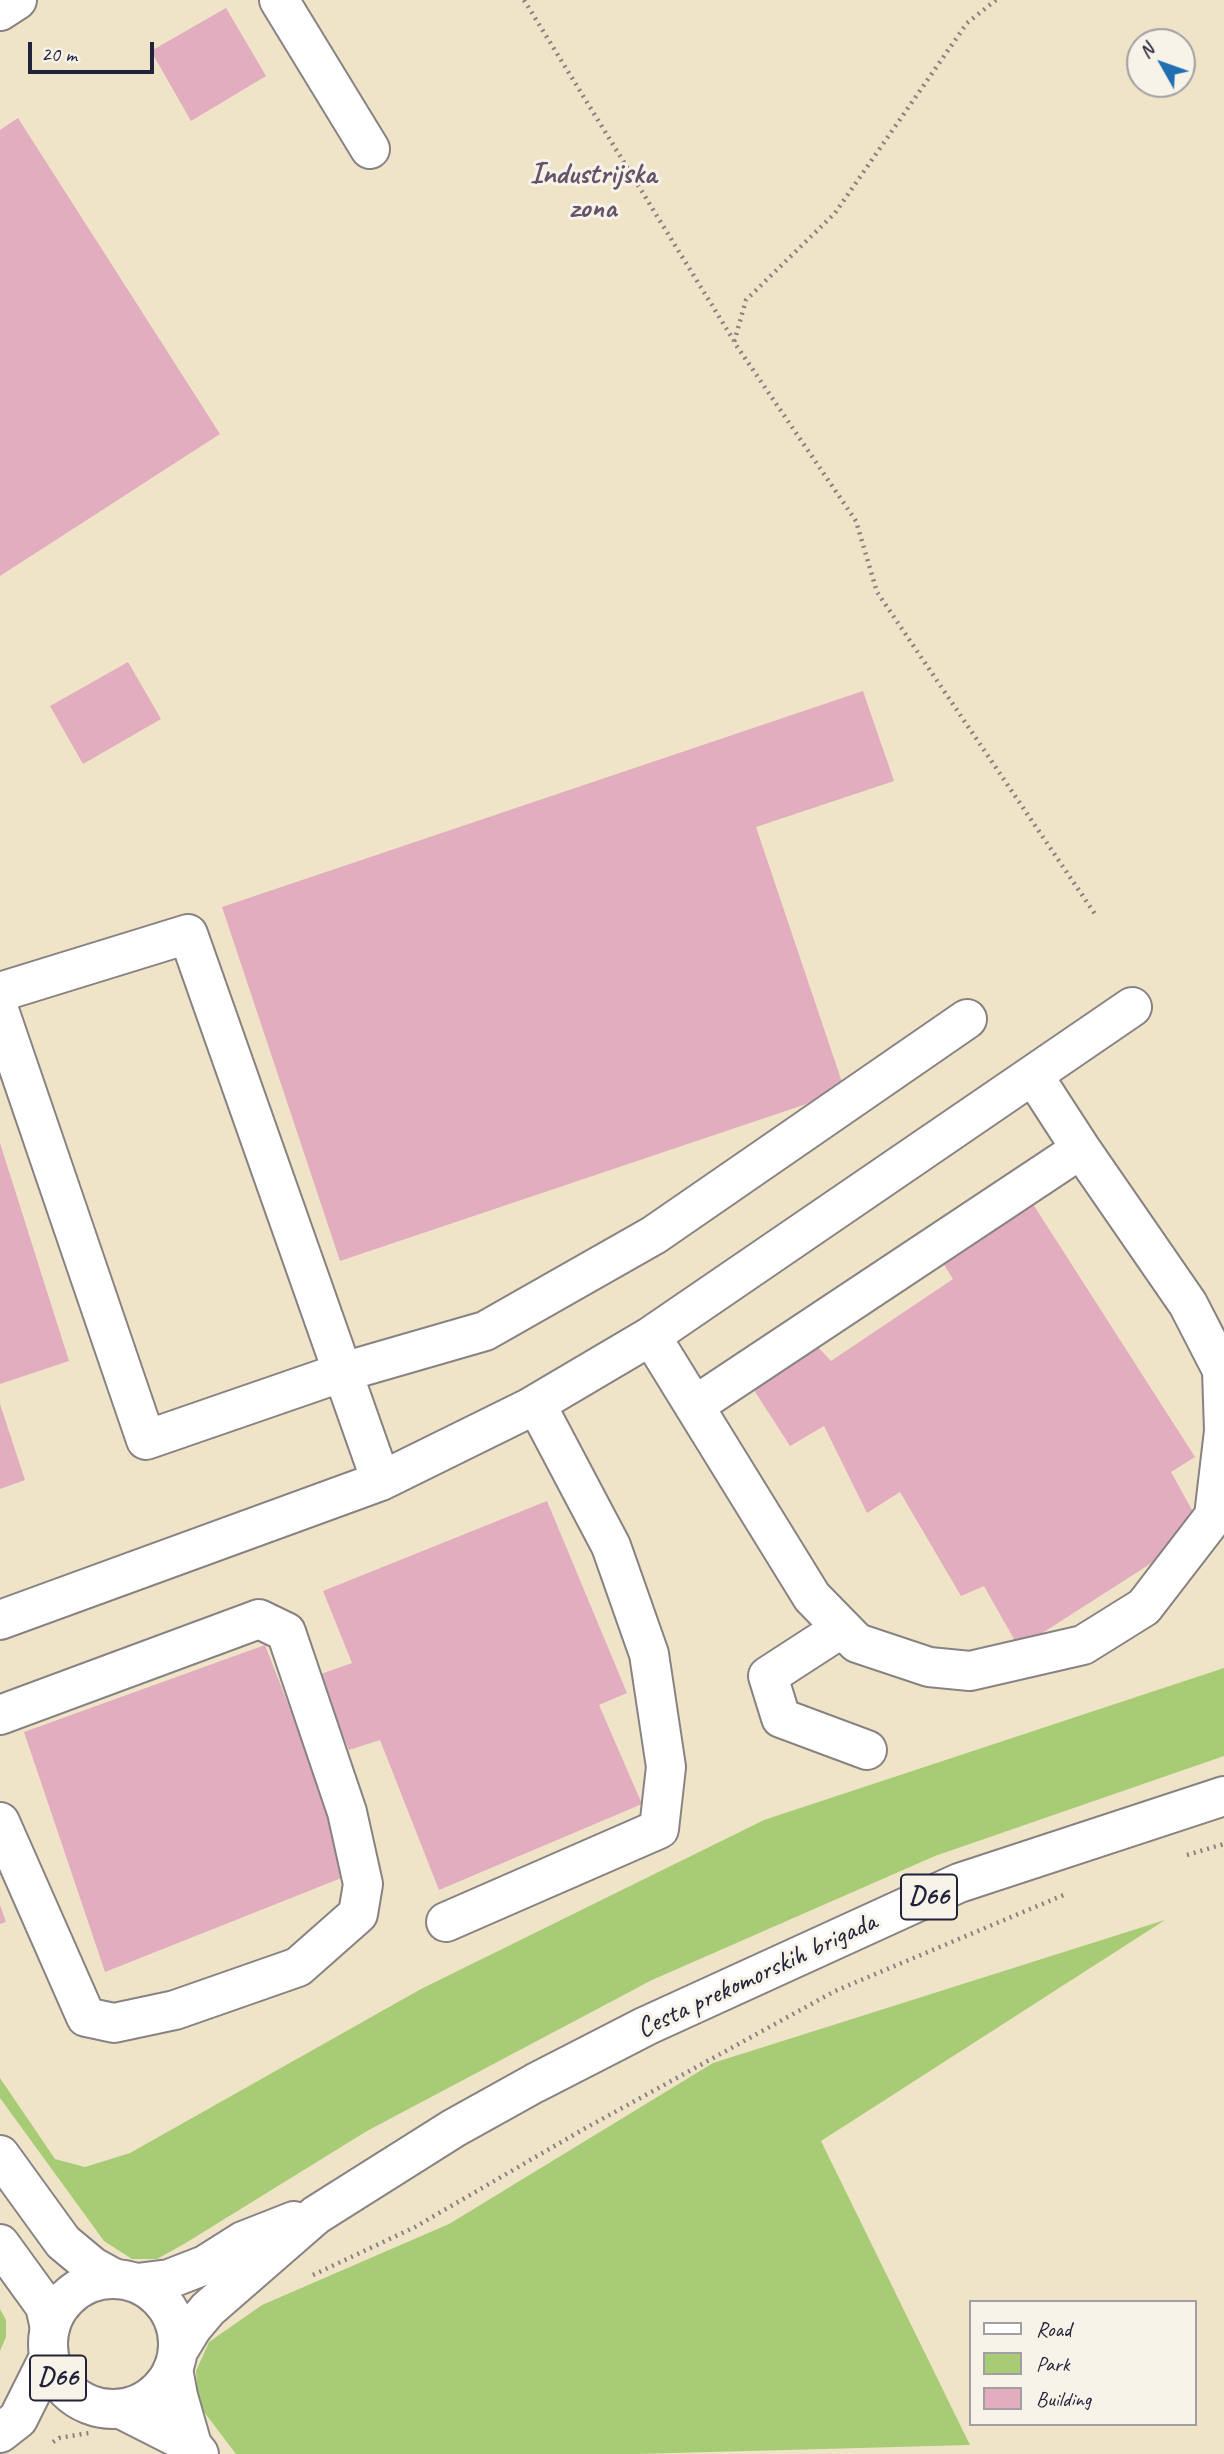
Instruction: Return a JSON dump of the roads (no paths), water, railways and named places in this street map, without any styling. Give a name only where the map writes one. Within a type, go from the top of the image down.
[{"type":"main road","points":[[0,11],[17,0]]},
{"type":"main road","points":[[279,0],[370,149]]},
{"type":"main road","points":[[0,992],[188,934],[381,1481]]},
{"type":"main road","points":[[0,1620],[381,1481],[536,1404],[651,1336],[1132,1007]]},
{"type":"main road","points":[[0,1013],[146,1440],[343,1372],[485,1331],[654,1235],[967,1019]]},
{"type":"main road","points":[[651,1336],[811,1597],[857,1643],[929,1667],[970,1671],[1083,1645],[1144,1608],[1214,1516],[1221,1483],[1224,1431],[1222,1370],[1188,1304],[1033,1076]]},
{"type":"main road","points":[[694,1406],[1081,1149]]},
{"type":"main road","points":[[446,1922],[659,1829],[666,1767],[649,1654],[611,1546],[536,1404]]},
{"type":"main road","points":[[0,1822],[86,2017],[114,2023],[175,2010],[298,1967],[358,1914],[363,1884],[347,1812],[286,1632],[259,1619],[5,1703]]},
{"type":"main road","points":[[842,1628],[768,1676],[781,1718],[867,1750]]},
{"type":"main road","name":"Cesta prekomorskih brigada","points":[[176,2360],[192,2328],[208,2309],[316,2215],[454,2128],[646,2026],[959,1883],[1224,1796]]},
{"type":"main road","points":[[0,2155],[63,2242],[93,2267],[155,2294],[169,2310],[177,2330],[178,2396],[195,2450]]},
{"type":"main road","name":"Cesta prekomorskih brigada","points":[[126,2281],[169,2279],[205,2265],[243,2241],[316,2215]]},
{"type":"main road","points":[[0,2244],[44,2306],[49,2342]]},
{"type":"main road","name":"D66","points":[[9,2426],[49,2342],[59,2308],[74,2292],[94,2282],[126,2281]]},
{"type":"main road","name":"D66","points":[[49,2342],[55,2374],[65,2388],[79,2400],[108,2408]]},
{"type":"main road","name":"D66","points":[[9,2426],[61,2409],[137,2405],[152,2396],[164,2384],[176,2360]]},
{"type":"main road","points":[[108,2408],[195,2450]]},
{"type":"district","name":"Industrijska zona","points":[[593,192]]}]
